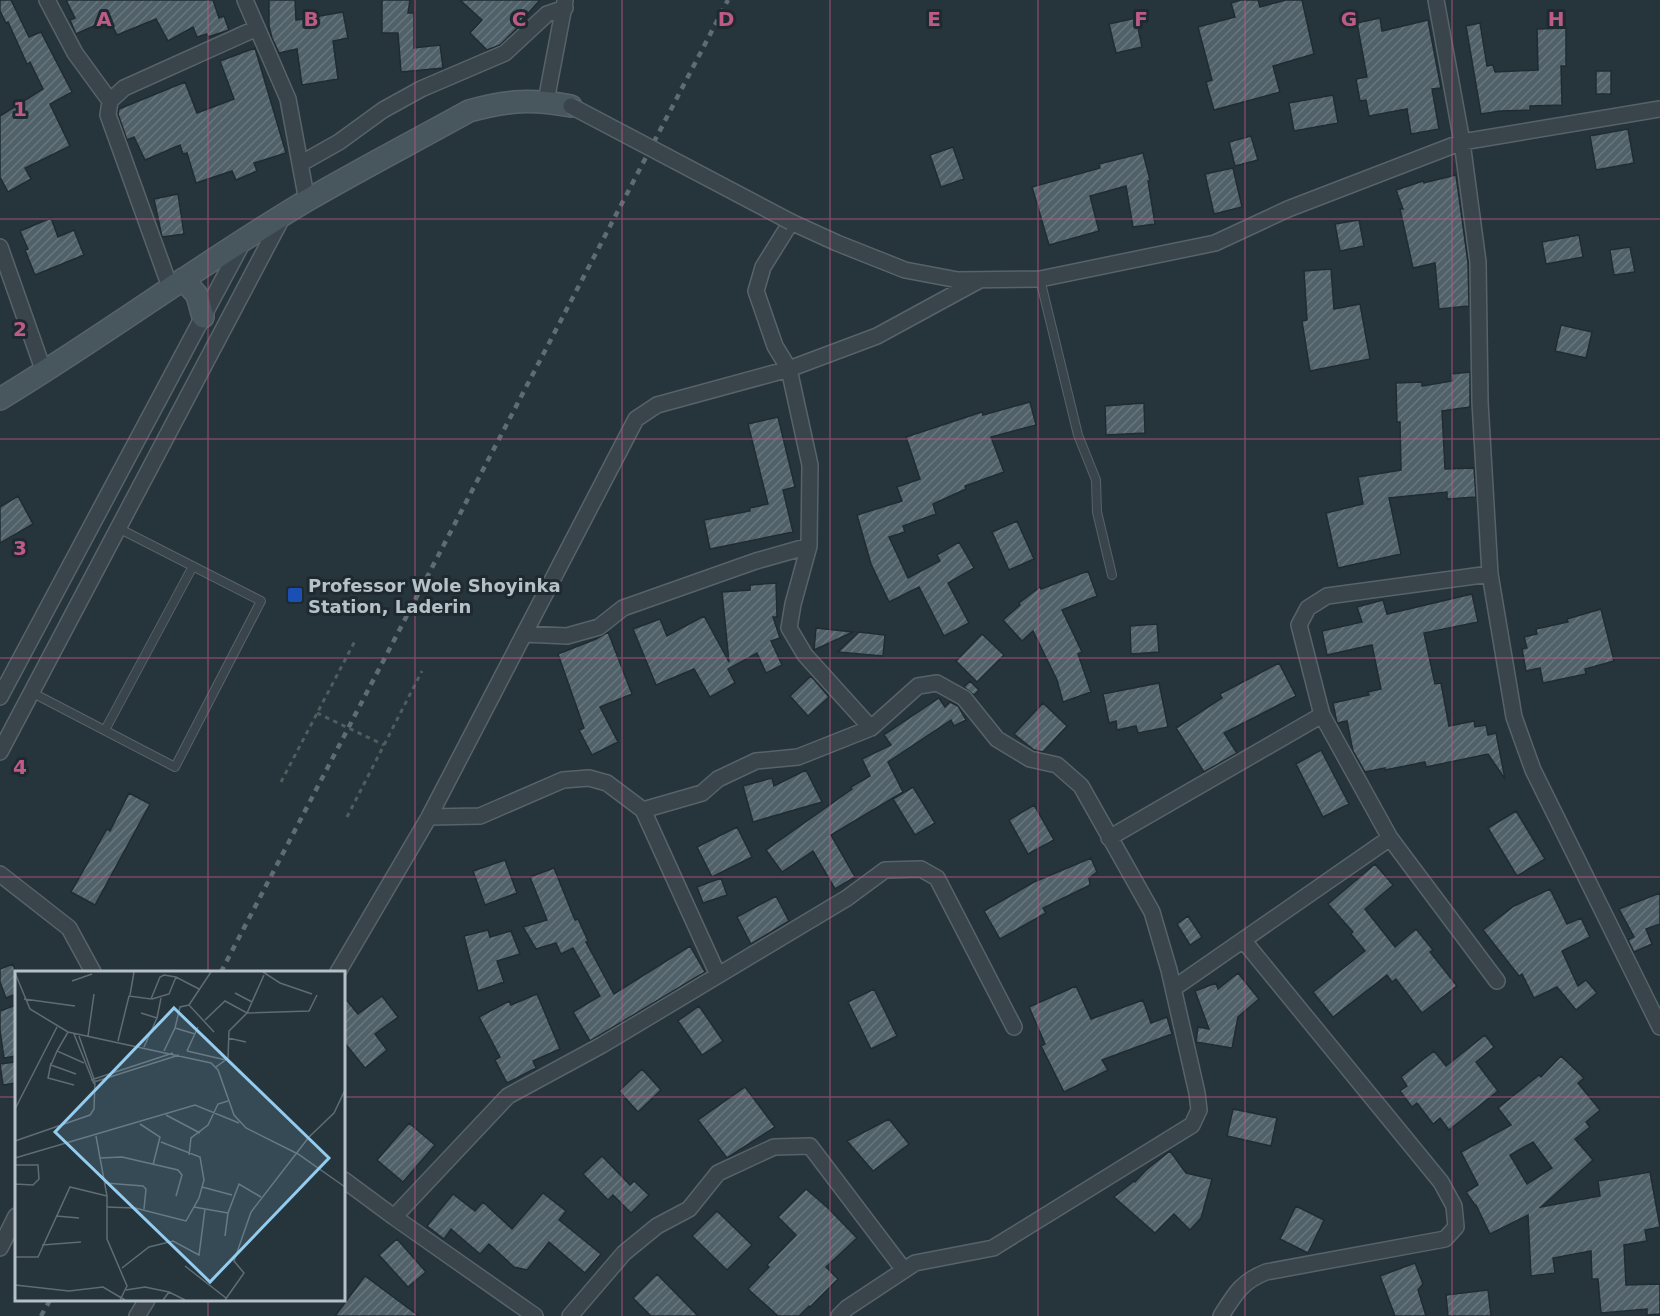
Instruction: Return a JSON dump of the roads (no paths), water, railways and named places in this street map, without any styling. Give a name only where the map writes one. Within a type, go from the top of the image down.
[{"type":"street","points":[[47,0],[75,53],[110,101]]},
{"type":"street","points":[[245,0],[288,99],[307,201]]},
{"type":"street","points":[[1436,0],[1462,142],[1478,262],[1480,402],[1490,574],[1514,717],[1533,770],[1660,1027]]},
{"type":"street","points":[[300,164],[339,142],[383,110],[421,89],[506,53],[548,14],[565,4]]},
{"type":"street","points":[[546,101],[565,4]]},
{"type":"street","points":[[203,317],[197,295],[177,283],[108,116],[110,101],[124,88],[257,28]]},
{"type":"street","points":[[0,399],[307,201],[469,111],[494,104],[531,100],[571,106],[791,222],[837,243],[905,270],[958,280],[1040,279],[1215,243],[1288,209],[1462,142],[1660,109]]},
{"type":"street","points":[[0,752],[284,215]]},
{"type":"street","points":[[791,222],[763,267],[756,291],[774,346],[789,369],[810,465],[809,546],[793,604],[789,628],[805,655],[871,728]]},
{"type":"street","points":[[0,697],[244,240]]},
{"type":"street","points":[[0,247],[44,372]]},
{"type":"street","points":[[339,971],[429,817],[636,419],[657,405],[789,369],[877,336],[981,280]]},
{"type":"street","points":[[186,351],[206,361]]},
{"type":"street","points":[[524,634],[567,636],[598,627],[623,608],[756,561],[809,546]]},
{"type":"street","points":[[1490,574],[1327,596],[1308,608],[1299,625],[1322,715],[1390,838],[1497,981]]},
{"type":"street","points":[[643,810],[702,793],[718,779],[756,761],[798,757],[871,728],[918,686],[936,683],[964,698],[997,739],[1030,759],[1058,765],[1082,786],[1152,912],[1173,988],[1197,1093],[1198,1110],[1192,1125],[993,1248],[915,1263],[847,1308],[839,1316]]},
{"type":"street","points":[[1109,838],[1322,715]]},
{"type":"street","points":[[429,817],[480,816],[563,780],[590,778],[607,783],[643,810],[718,975]]},
{"type":"street","points":[[1173,988],[1390,838]]},
{"type":"street","points":[[394,1217],[508,1096],[602,1045],[847,898],[885,870],[921,869],[937,878],[1014,1027]]},
{"type":"street","points":[[0,874],[69,928],[92,971]]},
{"type":"street","points":[[1221,1316],[1239,1287],[1266,1272],[1445,1239],[1456,1227],[1454,1206],[1441,1182],[1243,940]]},
{"type":"street","points":[[570,1316],[624,1253],[657,1226],[689,1209],[718,1173],[774,1147],[810,1146],[904,1270]]},
{"type":"street","points":[[345,1181],[535,1316]]},
{"type":"street","points":[[0,1248],[15,1218]]},
{"type":"street","points":[[137,1316],[146,1301]]},
{"type":"lane","points":[[1040,279],[1078,435],[1096,480],[1097,512],[1112,575]]},
{"type":"lane","points":[[31,692],[175,767],[261,601],[117,528]]},
{"type":"lane","points":[[105,730],[193,566]]},
{"type":"railway","points":[[222,971],[728,0]]},
{"type":"railway","points":[[41,1316],[49,1301]]},
{"type":"place","name":"Professor Wole Shoyinka Station, Laderin","points":[[295,595]]}]
